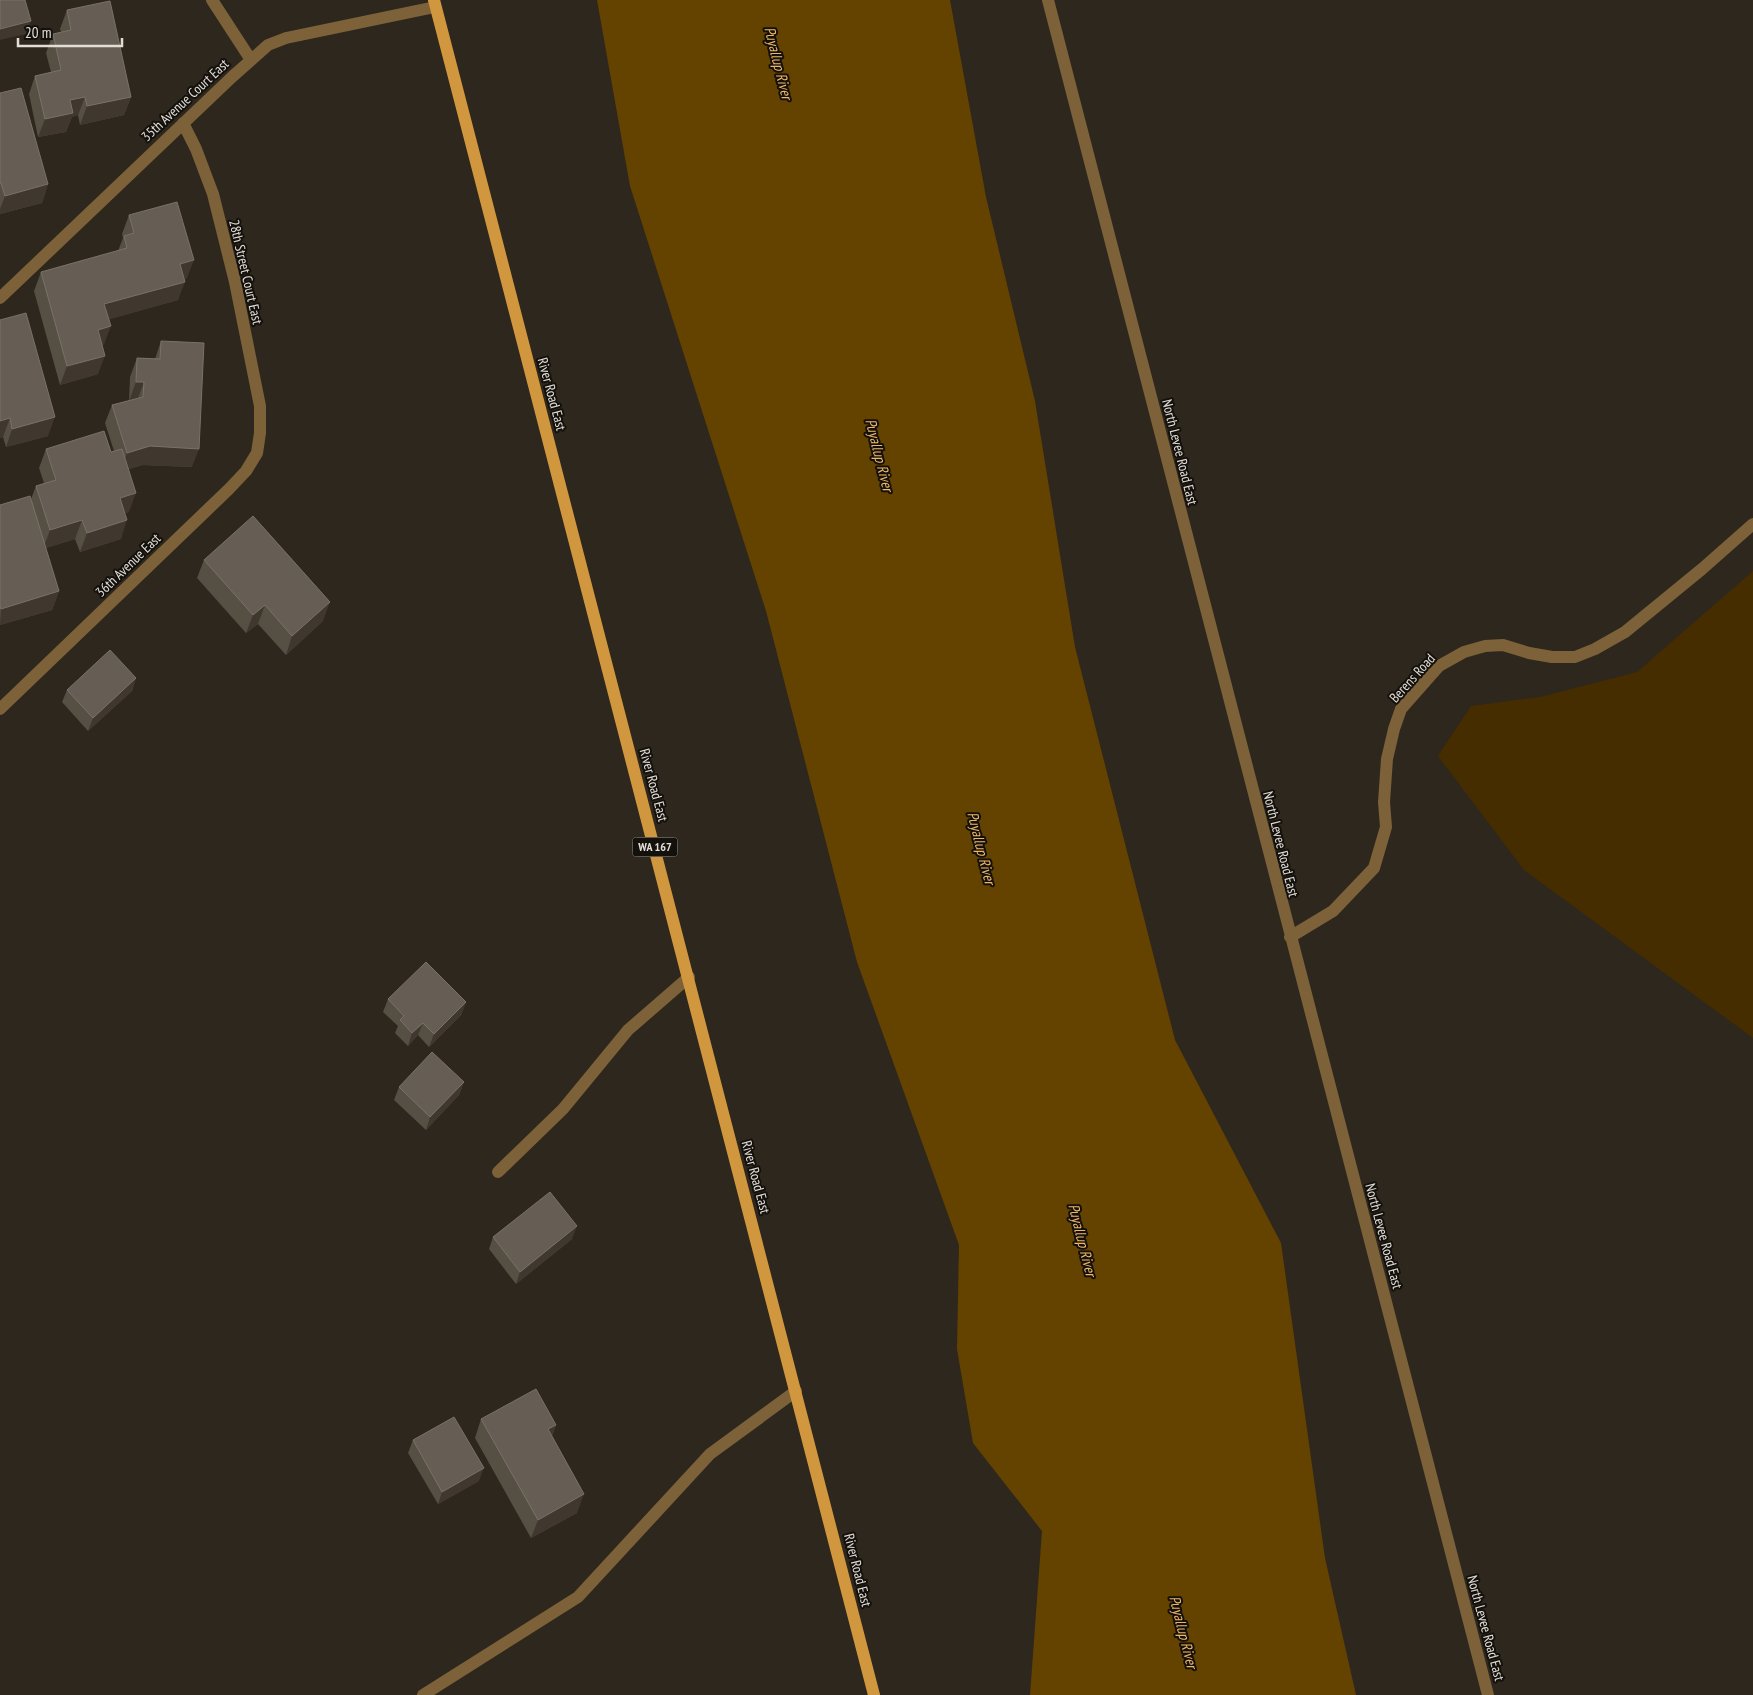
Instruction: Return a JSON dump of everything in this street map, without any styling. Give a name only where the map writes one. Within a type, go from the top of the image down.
[{"type":"main road","name":"River Road East","points":[[435,3],[874,1695]]},
{"type":"street","points":[[212,0],[250,60]]},
{"type":"street","name":"North Levee Road East","points":[[1048,0],[1488,1695]]},
{"type":"street","name":"35th Avenue Court East","points":[[0,298],[250,60],[268,46],[286,38],[435,3]]},
{"type":"street","name":"28th Street Court East","points":[[183,123],[196,149],[213,194],[235,282],[260,406],[260,433]]},
{"type":"street","name":"36th Avenue East","points":[[0,708],[229,489],[246,471],[257,453],[260,433]]},
{"type":"street","name":"Berens Road","points":[[1290,937],[1333,911],[1374,868],[1386,828],[1384,802],[1387,759],[1394,729],[1402,709],[1439,666],[1464,652],[1485,646],[1503,645],[1529,654],[1552,657],[1575,656],[1595,649],[1625,632],[1702,569],[1753,524]]},
{"type":"street","points":[[498,1172],[563,1109],[628,1030],[689,977]]},
{"type":"street","points":[[424,1695],[578,1597],[710,1454],[796,1391]]},
{"type":"shaded area","points":[[1753,571],[1753,1038],[1524,870],[1438,756],[1471,706],[1540,697],[1637,672]]},
{"type":"water","name":"Puyallup River","points":[[597,0],[950,0],[986,197],[1035,401],[1075,647],[1175,1040],[1281,1243],[1325,1558],[1356,1695],[1030,1695],[1042,1531],[973,1443],[957,1349],[959,1245],[857,962],[766,611],[630,186]]},
{"type":"building","points":[[0,0],[25,0],[31,21],[0,29]]},
{"type":"building","points":[[110,1],[131,97],[87,106],[85,97],[70,100],[73,113],[45,119],[35,76],[61,70],[53,34],[71,30],[67,10]]},
{"type":"building","points":[[21,88],[48,184],[5,196],[0,183],[0,93]]},
{"type":"building","points":[[177,202],[194,260],[180,264],[185,282],[104,304],[111,326],[98,330],[105,356],[67,366],[41,272],[127,248],[124,236],[134,233],[129,215]]},
{"type":"building","points":[[26,313],[55,417],[12,429],[10,418],[0,421],[0,320]]},
{"type":"building","points":[[161,341],[204,343],[199,449],[150,446],[127,453],[112,405],[143,397],[144,382],[136,382],[137,358],[160,359]]},
{"type":"building","points":[[104,431],[111,452],[122,449],[136,493],[120,498],[127,520],[87,533],[82,520],[50,530],[36,486],[56,480],[46,449]]},
{"type":"building","points":[[30,496],[59,591],[1,609],[0,505]]},
{"type":"building","points":[[253,516],[330,602],[292,636],[265,605],[253,615],[204,560]]},
{"type":"building","points":[[110,650],[136,678],[93,718],[67,690]]},
{"type":"building","points":[[426,962],[466,1002],[434,1034],[423,1023],[412,1033],[400,1020],[404,1016],[388,999]]},
{"type":"building","points":[[432,1052],[464,1082],[430,1117],[399,1087]]},
{"type":"building","points":[[550,1192],[577,1226],[520,1272],[493,1237]]},
{"type":"building","points":[[536,1389],[556,1425],[548,1429],[584,1494],[538,1520],[481,1419]]},
{"type":"building","points":[[454,1417],[484,1468],[442,1492],[413,1440]]}]
